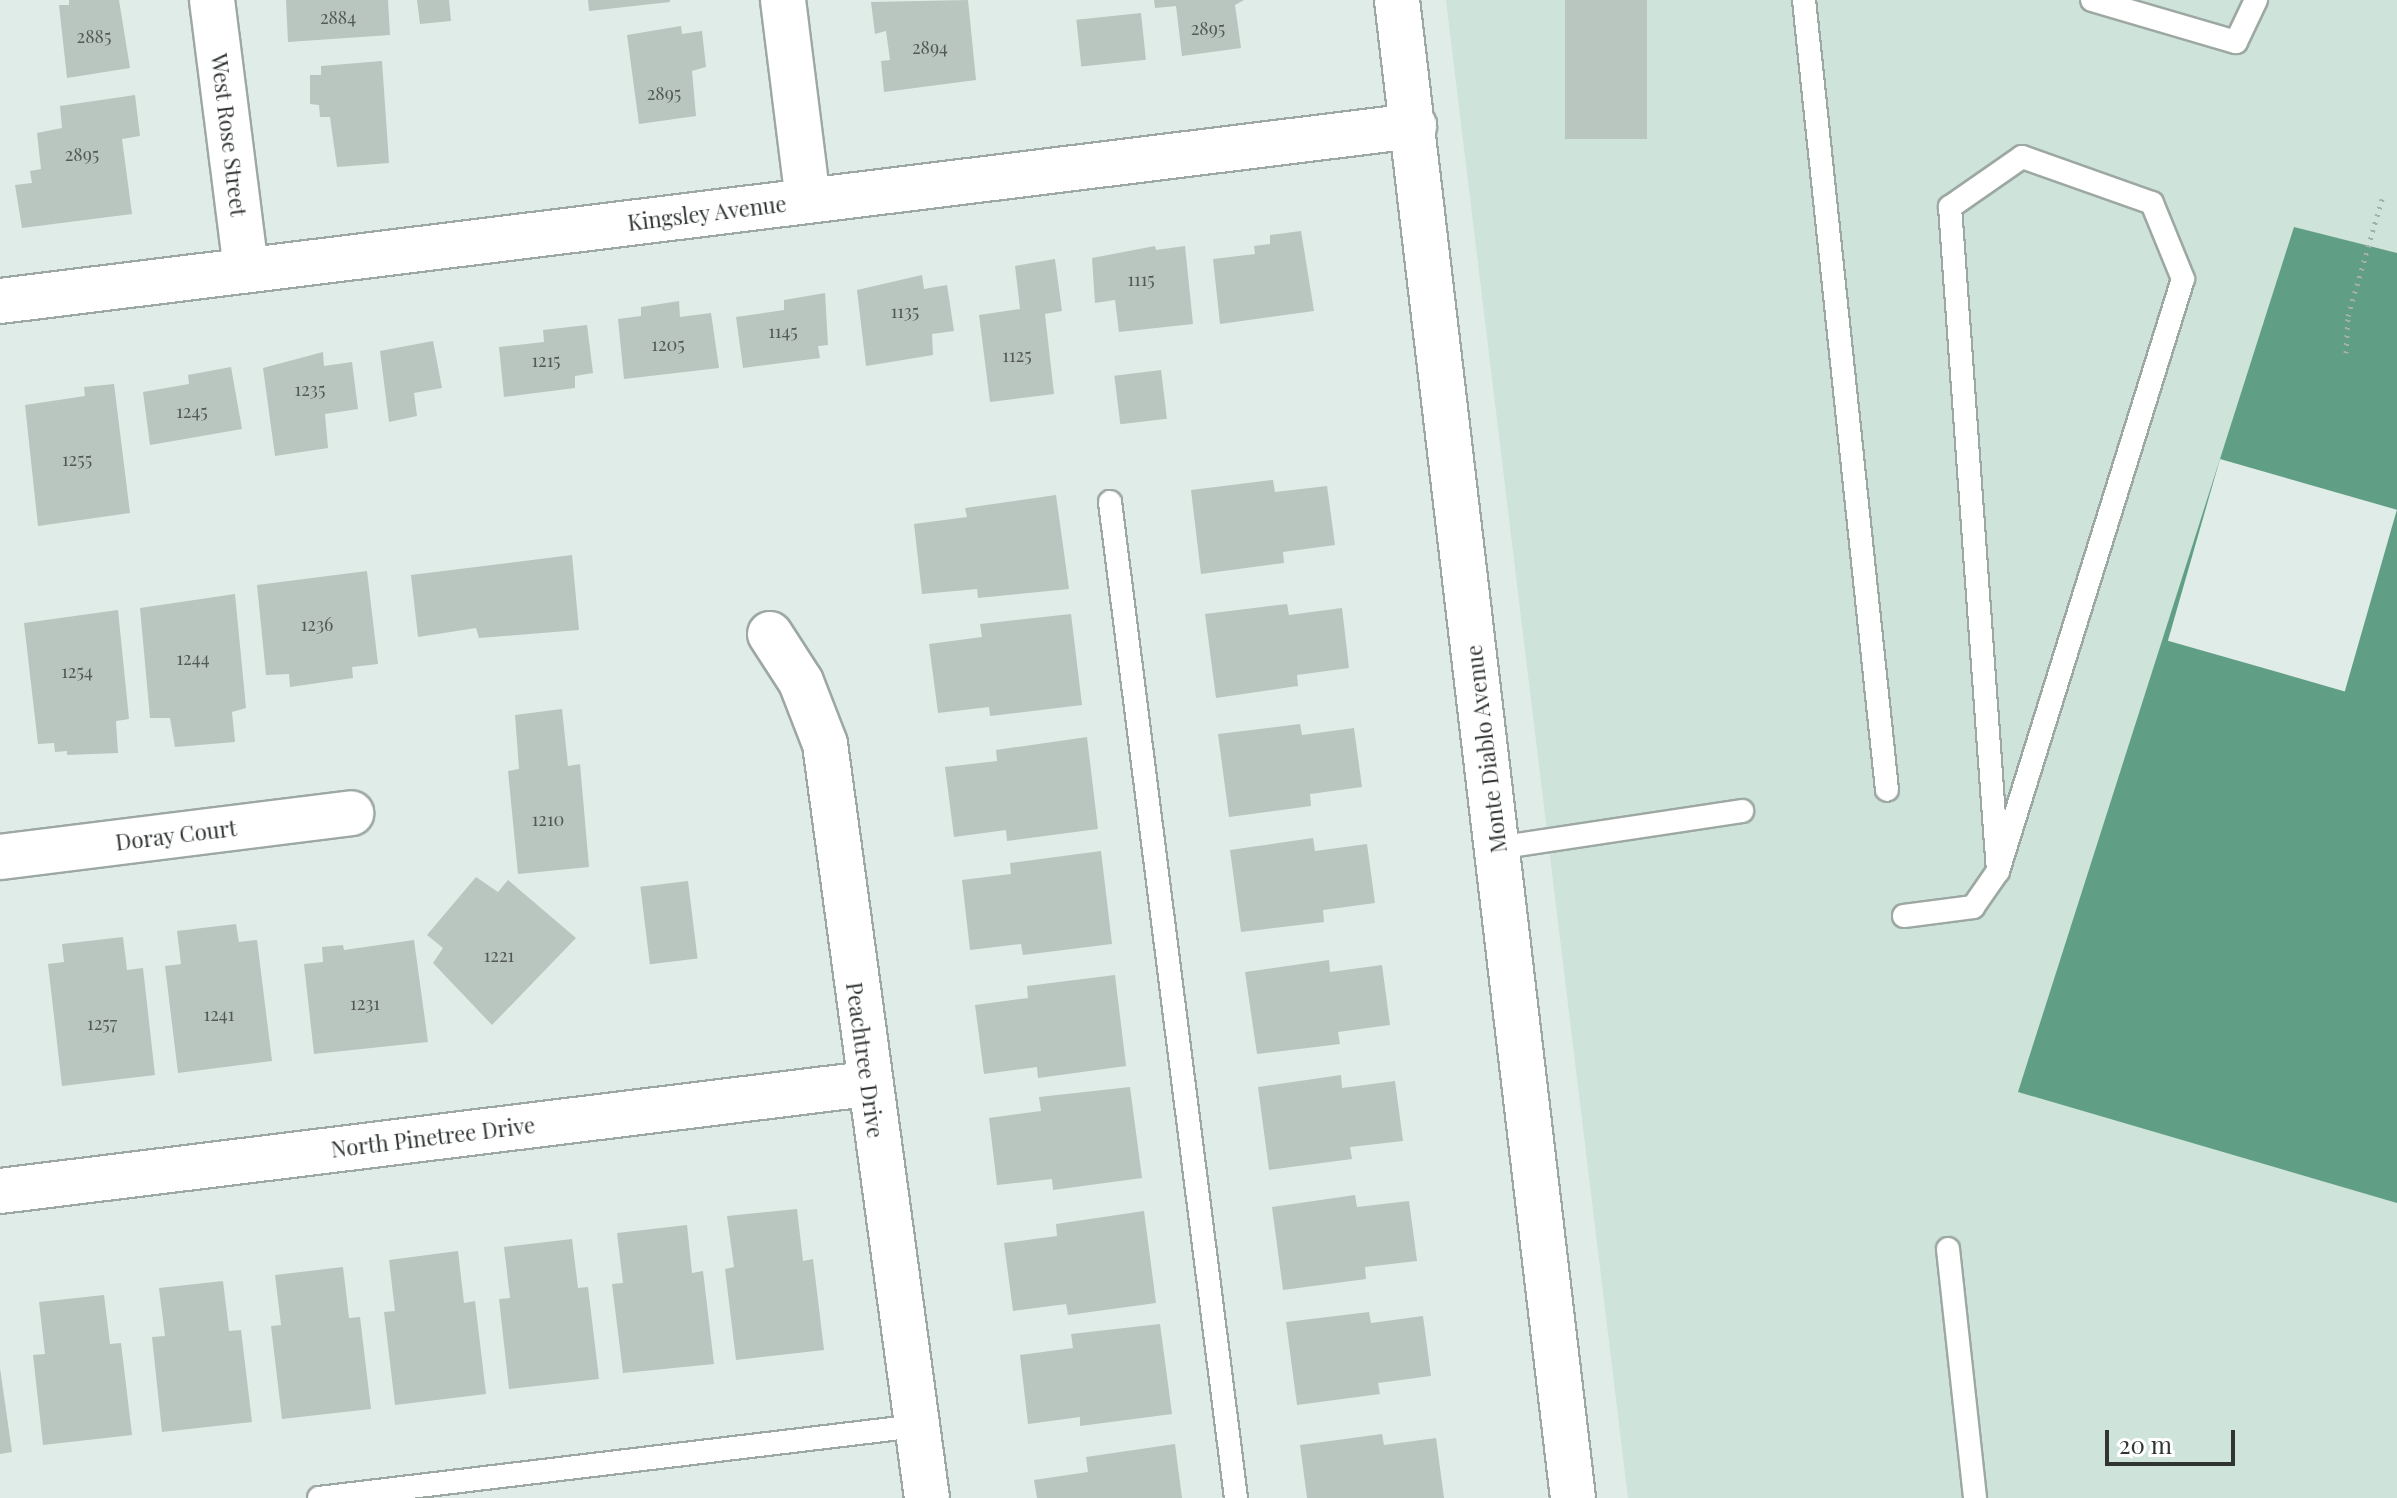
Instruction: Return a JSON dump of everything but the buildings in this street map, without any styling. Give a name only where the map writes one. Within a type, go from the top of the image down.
[{"type":"street","name":"West Rose Street","points":[[212,0],[246,270]]},
{"type":"street","points":[[783,0],[808,200]]},
{"type":"street","name":"Monte Diablo Avenue","points":[[1397,0],[1573,1498]]},
{"type":"street","name":"Kingsley Avenue","points":[[0,301],[1414,126]]},
{"type":"street","name":"Peachtree Drive","points":[[770,634],[801,682],[825,744],[867,1084],[927,1498]]},
{"type":"street","name":"Doray Court","points":[[0,857],[351,813]]},
{"type":"street","name":"North Pinetree Drive","points":[[0,1191],[867,1084]]},
{"type":"lane","points":[[1804,0],[1887,790]]},
{"type":"lane","points":[[2092,0],[2236,42],[2256,0]]},
{"type":"lane","points":[[1904,916],[1973,907],[1998,871],[2183,279],[2152,203],[2022,157],[1950,207],[1998,871]]},
{"type":"lane","points":[[1110,502],[1236,1498]]},
{"type":"lane","points":[[1497,848],[1742,811]]},
{"type":"lane","points":[[1948,1249],[1975,1498]]},
{"type":"lane","points":[[319,1498],[917,1426]]},
{"type":"path","points":[[2346,353],[2348,312],[2382,199]]},
{"type":"shaded area","points":[[1446,0],[2397,0],[2397,1498],[1628,1498]]},
{"type":"shaded area","points":[[2294,227],[2397,253],[2397,1203],[2018,1092]]},
{"type":"pier","points":[[2220,459],[2397,510],[2345,691],[2168,641]]}]
